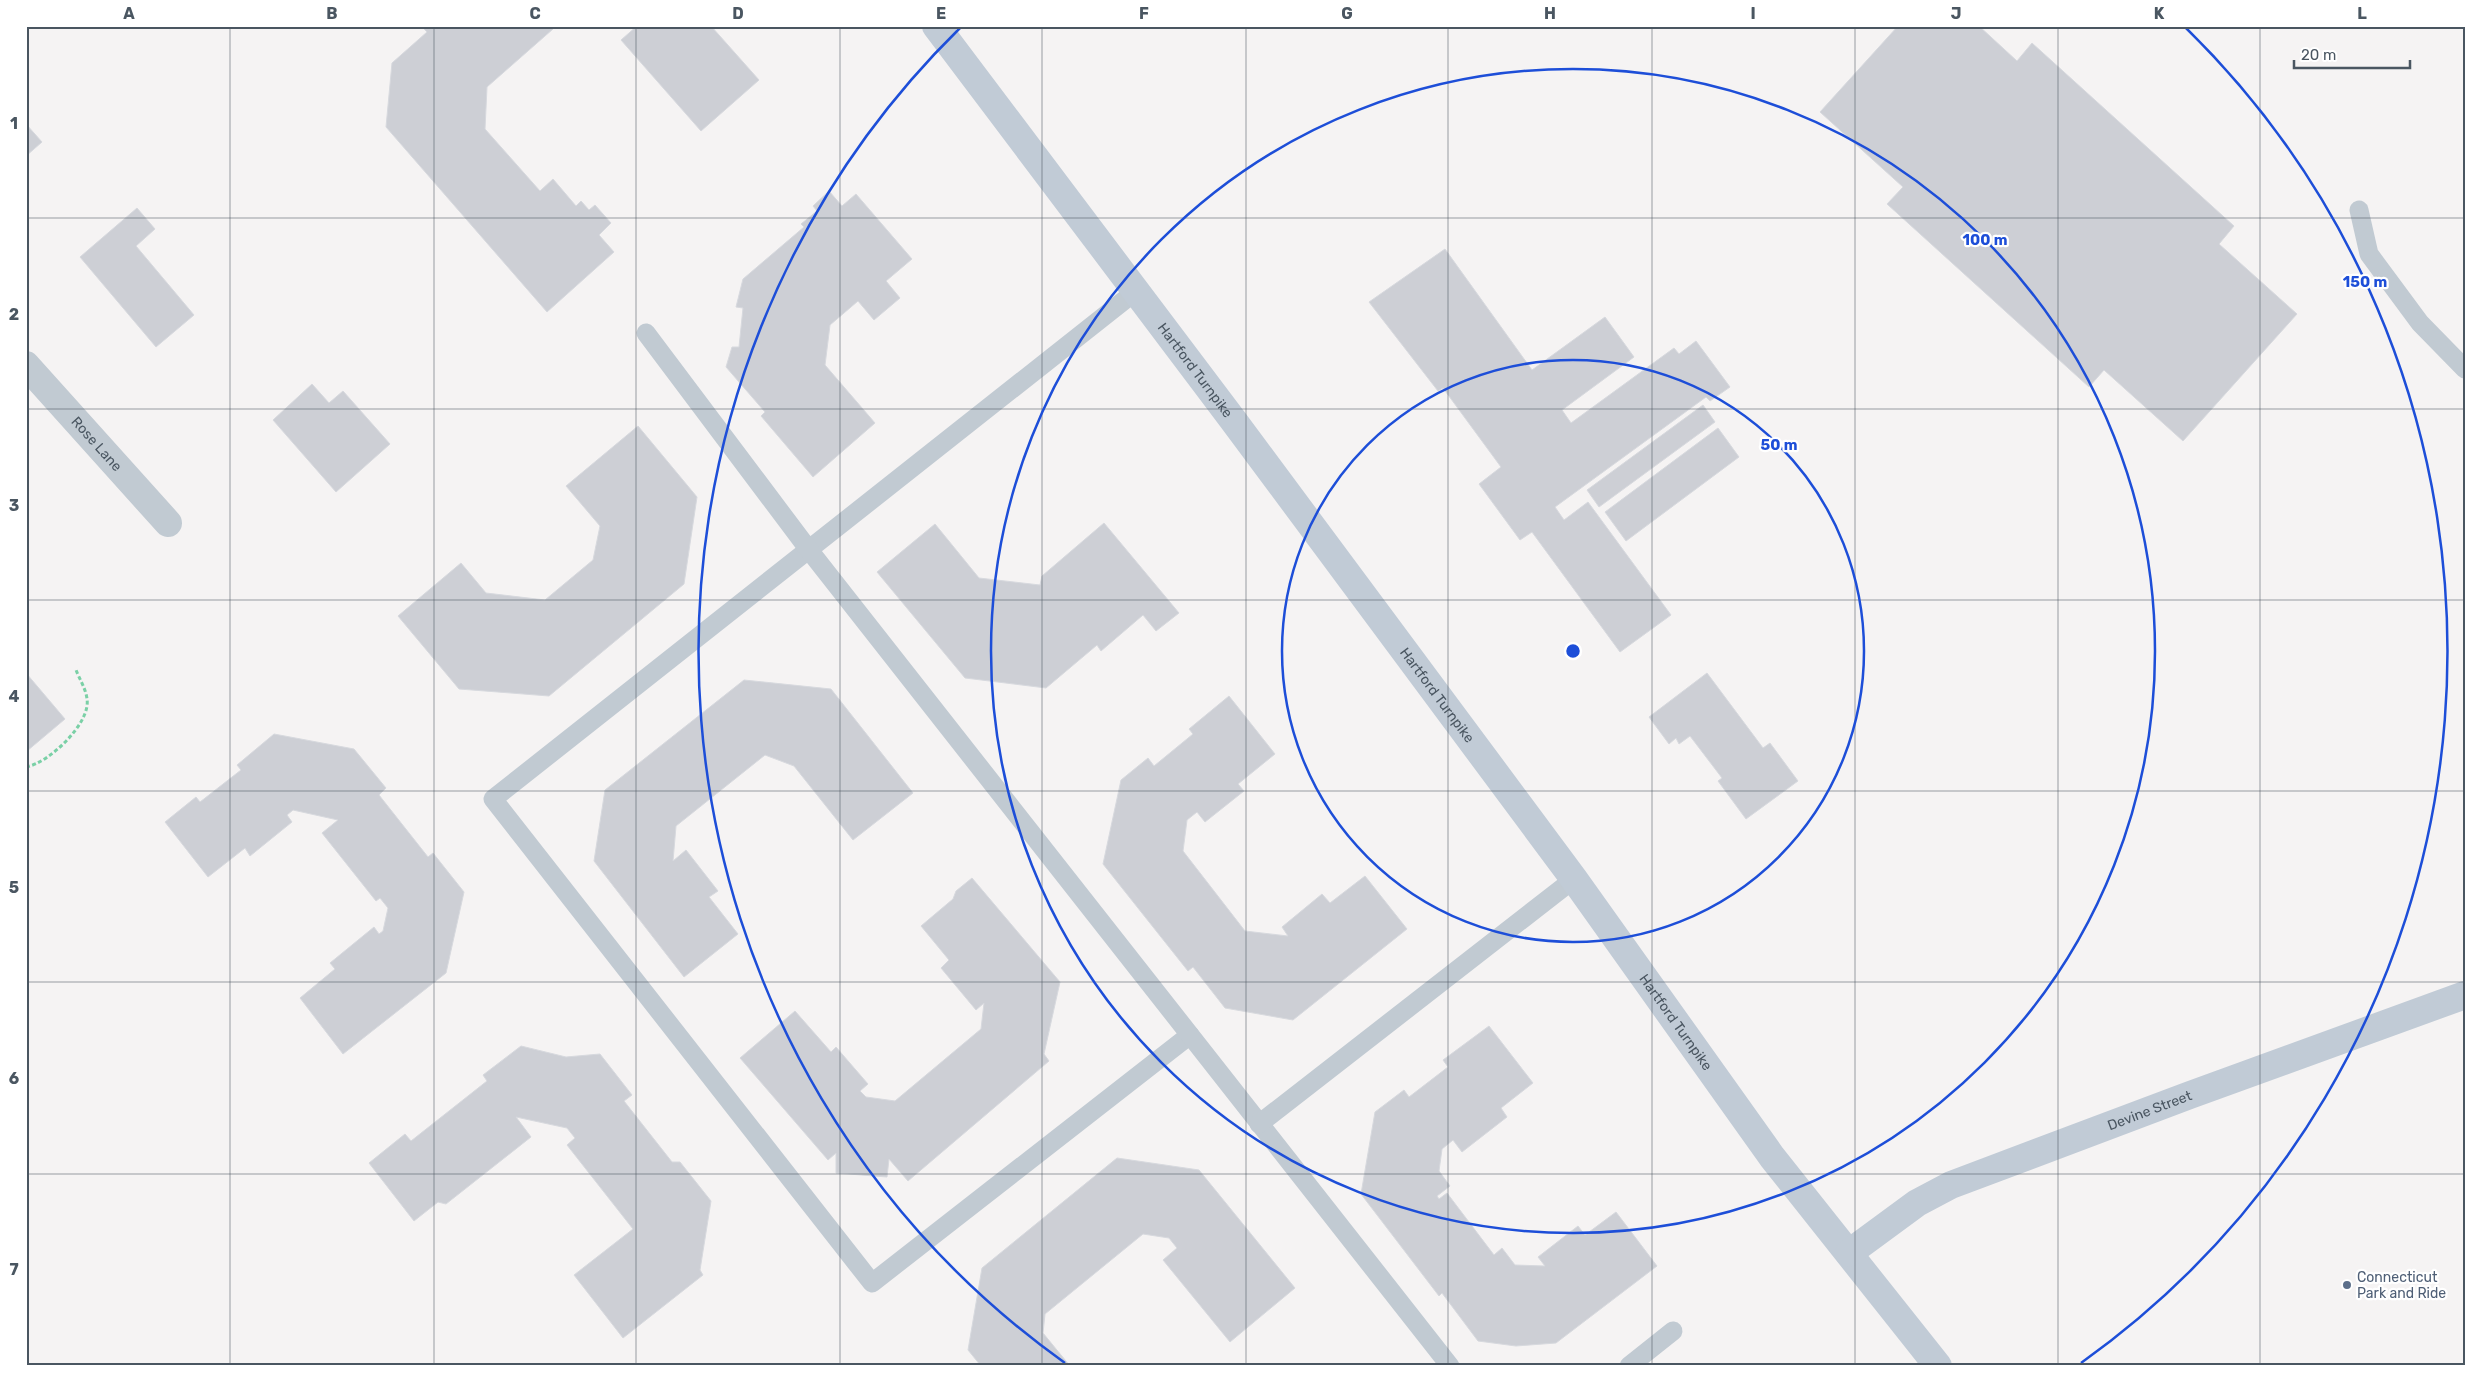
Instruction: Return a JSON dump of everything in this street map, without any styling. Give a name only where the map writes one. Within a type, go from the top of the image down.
[{"type":"main road","name":"Hartford Turnpike","points":[[936,26],[1574,879],[1761,1142],[1938,1366]]},
{"type":"main road","name":"Devine Street","points":[[1849,1253],[1917,1203],[1951,1185],[2190,1095],[2465,995]]},
{"type":"street","name":"Rose Lane","points":[[26,365],[168,523]]},
{"type":"lane","points":[[2359,210],[2369,254],[2420,323],[2465,369]]},
{"type":"lane","points":[[1136,291],[493,799],[872,1283],[1190,1035]]},
{"type":"lane","points":[[646,333],[810,550],[1450,1366]]},
{"type":"lane","points":[[1259,1124],[1574,879]]},
{"type":"lane","points":[[1629,1366],[1673,1331]]},
{"type":"path","points":[[26,767],[34,766],[62,746],[84,717],[87,699],[76,670]]},
{"type":"building","points":[[428,26],[550,26],[553,29],[487,87],[485,129],[540,191],[553,179],[576,206],[581,201],[589,210],[595,205],[611,223],[599,235],[614,252],[547,312],[386,127],[392,63],[427,32],[424,29]]},
{"type":"building","points":[[637,26],[711,26],[759,80],[701,131],[621,40]]},
{"type":"building","points":[[1898,26],[1979,26],[2017,61],[2032,43],[2234,226],[2219,244],[2297,314],[2183,441],[2104,370],[2089,387],[1887,204],[1903,187],[1820,112]]},
{"type":"building","points":[[26,124],[42,142],[26,156]]},
{"type":"building","points":[[829,191],[842,206],[856,194],[912,259],[886,281],[900,298],[874,320],[858,301],[830,325],[825,365],[875,423],[813,477],[761,416],[765,412],[726,367],[732,347],[739,347],[743,308],[736,307],[743,279],[804,227],[801,224],[817,211],[813,206]]},
{"type":"building","points":[[137,208],[155,229],[136,246],[194,315],[156,347],[80,257]]},
{"type":"building","points":[[1445,249],[1532,370],[1605,317],[1634,357],[1562,410],[1571,423],[1674,348],[1679,354],[1696,341],[1730,387],[1710,401],[1706,397],[1555,507],[1564,520],[1588,502],[1671,615],[1620,652],[1532,532],[1520,540],[1479,484],[1501,467],[1443,388],[1438,391],[1369,302]]},
{"type":"building","points":[[312,384],[329,403],[343,391],[390,444],[336,492],[273,420]]},
{"type":"building","points":[[1703,405],[1715,422],[1599,507],[1587,490]]},
{"type":"building","points":[[638,426],[697,497],[684,584],[549,696],[459,689],[398,616],[461,563],[486,593],[545,600],[593,560],[600,526],[566,486]]},
{"type":"building","points":[[1718,428],[1739,457],[1626,541],[1605,512]]},
{"type":"building","points":[[1104,523],[1179,613],[1156,631],[1143,615],[1101,651],[1097,645],[1046,688],[965,678],[877,572],[935,524],[979,578],[1040,585],[1042,576]]},
{"type":"building","points":[[26,673],[65,719],[27,751],[26,750]]},
{"type":"building","points":[[1707,673],[1763,748],[1770,743],[1798,781],[1746,819],[1718,781],[1722,778],[1690,736],[1679,744],[1676,738],[1669,744],[1649,717]]},
{"type":"building","points":[[744,680],[831,689],[913,793],[853,840],[794,766],[765,755],[676,826],[673,861],[686,850],[718,891],[709,897],[738,934],[684,977],[594,861],[605,790]]},
{"type":"building","points":[[1229,696],[1275,754],[1238,784],[1244,791],[1205,822],[1197,812],[1187,820],[1183,851],[1245,931],[1288,936],[1282,927],[1322,894],[1330,903],[1365,876],[1407,929],[1293,1020],[1225,1008],[1193,967],[1188,971],[1103,864],[1121,780],[1148,758],[1154,766],[1193,734],[1189,729]]},
{"type":"building","points":[[274,734],[354,749],[386,788],[379,795],[428,857],[433,853],[464,892],[446,973],[343,1054],[300,998],[335,969],[330,963],[374,927],[379,934],[383,931],[388,908],[380,898],[376,901],[322,833],[338,820],[293,810],[287,815],[292,822],[250,856],[245,848],[208,877],[165,822],[196,797],[200,802],[241,770],[237,765]]},
{"type":"building","points":[[972,878],[1060,982],[1044,1054],[1049,1061],[908,1181],[889,1159],[887,1177],[836,1173],[836,1153],[828,1160],[740,1058],[795,1011],[831,1052],[836,1047],[868,1084],[860,1091],[866,1097],[895,1101],[981,1029],[984,1003],[976,1010],[941,968],[949,960],[921,926],[953,899],[956,891]]},
{"type":"building","points":[[1489,1026],[1533,1083],[1501,1108],[1507,1117],[1462,1152],[1453,1140],[1442,1149],[1439,1171],[1450,1186],[1437,1196],[1439,1199],[1447,1193],[1494,1255],[1502,1248],[1515,1265],[1545,1266],[1538,1257],[1578,1226],[1585,1235],[1616,1212],[1657,1266],[1556,1343],[1516,1346],[1478,1341],[1442,1293],[1439,1296],[1361,1194],[1375,1112],[1404,1090],[1409,1097],[1448,1067],[1443,1060]]},
{"type":"building","points":[[521,1046],[566,1057],[600,1054],[632,1095],[624,1101],[672,1162],[680,1162],[711,1201],[700,1270],[703,1275],[623,1338],[574,1275],[633,1229],[567,1145],[575,1138],[567,1128],[516,1117],[531,1137],[446,1204],[438,1202],[414,1221],[369,1163],[405,1134],[411,1141],[487,1081],[483,1075]]},
{"type":"building","points":[[1117,1158],[1199,1170],[1295,1288],[1230,1342],[1163,1260],[1177,1248],[1169,1238],[1143,1234],[1045,1314],[1043,1333],[1070,1366],[981,1366],[968,1350],[982,1268]]},
{"type":"place","name":"Connecticut Park and Ride","points":[[2347,1285]]}]
